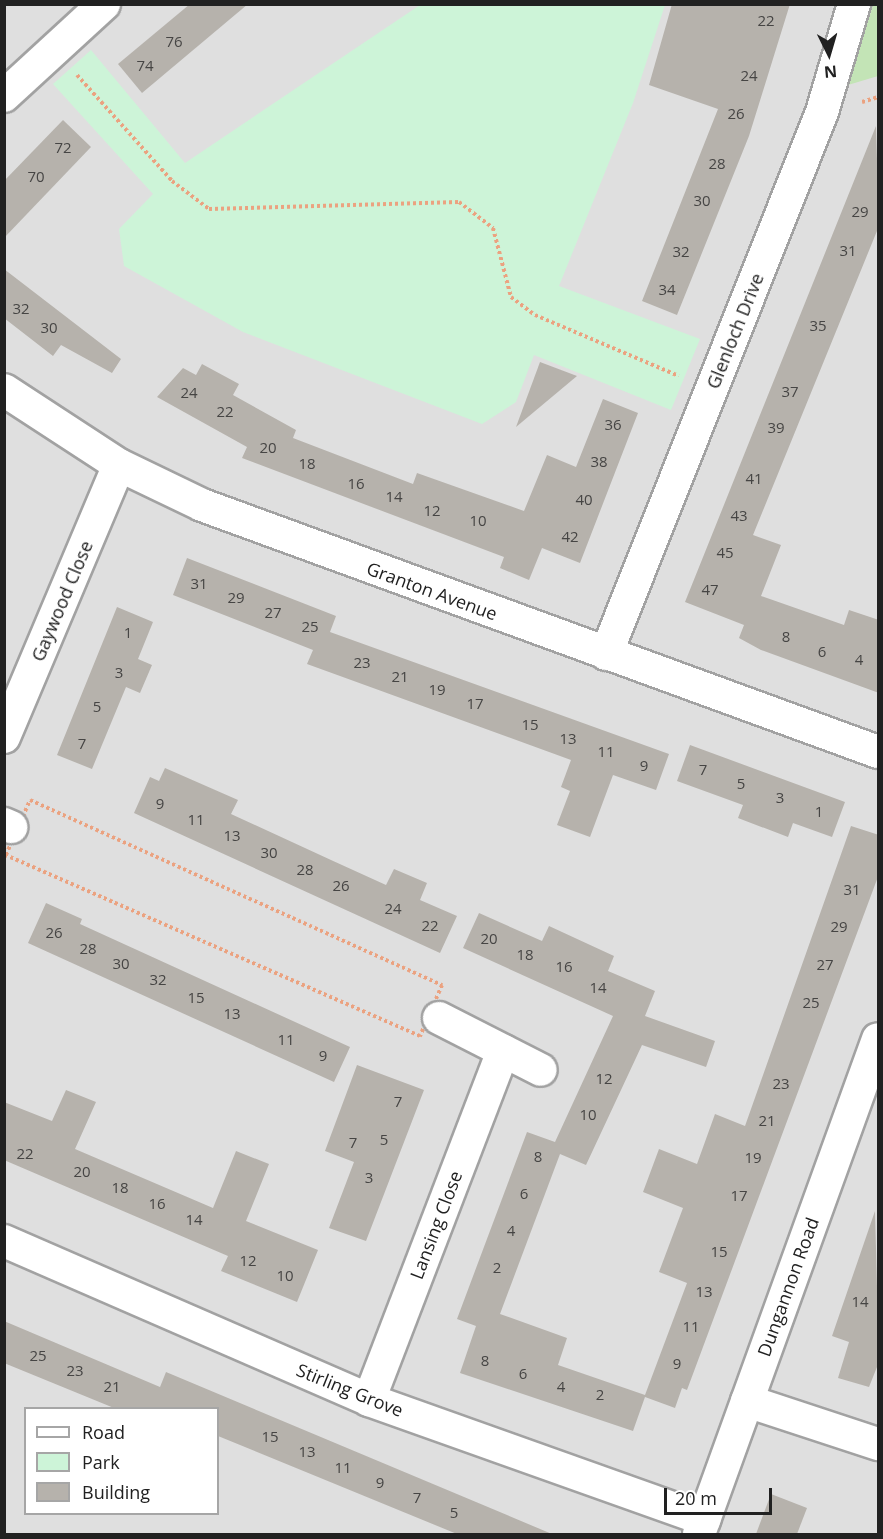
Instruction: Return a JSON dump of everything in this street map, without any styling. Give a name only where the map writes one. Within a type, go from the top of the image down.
[{"type":"street","points":[[4,96],[53,47],[104,4]]},
{"type":"street","name":"Glenloch Drive","points":[[606,654],[822,112],[854,4]]},
{"type":"street","name":"Granton Avenue","points":[[4,390],[119,465],[295,541],[879,752]]},
{"type":"street","name":"Gaywood Close","points":[[4,736],[119,465]]},
{"type":"street","points":[[440,1018],[541,1070]]},
{"type":"street","name":"Dungannon Road","points":[[701,1527],[879,1039]]},
{"type":"street","name":"Lansing Close","points":[[369,1400],[503,1051]]},
{"type":"street","name":"Stirling Grove","points":[[4,1240],[369,1400],[701,1527]]},
{"type":"street","points":[[747,1401],[879,1444]]},
{"type":"path","points":[[53,47],[172,181],[209,209],[459,202],[493,228],[511,297],[535,315],[711,390]]},
{"type":"path","points":[[30,801],[442,985],[420,1036],[6,855],[30,801]]},
{"type":"shaded area","points":[[5,5],[878,5],[878,1534],[5,1534]]},
{"type":"green space","points":[[420,5],[665,5],[633,103],[559,286],[700,339],[671,410],[534,355],[516,402],[482,424],[243,332],[124,266],[119,229],[153,194],[53,84],[91,50],[185,163]]},
{"type":"green space","points":[[873,5],[878,5],[878,76],[848,85]]},
{"type":"building","points":[[190,4],[248,4],[142,93],[118,64]]},
{"type":"building","points":[[672,4],[790,4],[749,136],[677,315],[642,301],[718,109],[649,85]]},
{"type":"building","points":[[63,120],[91,147],[4,238],[4,181]]},
{"type":"building","points":[[876,126],[879,226],[753,535],[781,545],[761,596],[844,625],[849,610],[879,620],[879,693],[761,650],[739,638],[744,625],[685,602]]},
{"type":"building","points":[[4,269],[121,359],[112,373],[61,345],[53,356],[4,318]]},
{"type":"building","points":[[540,362],[577,376],[516,427]]},
{"type":"building","points":[[202,364],[239,384],[233,395],[296,430],[293,438],[413,484],[417,473],[524,511],[547,455],[576,467],[603,399],[638,413],[580,563],[542,548],[529,580],[500,568],[504,557],[242,458],[247,447],[157,397],[183,368],[196,375]]},
{"type":"building","points":[[187,558],[336,616],[330,632],[669,754],[656,790],[613,775],[590,837],[557,825],[570,791],[561,787],[571,760],[307,664],[313,650],[173,595]]},
{"type":"building","points":[[117,607],[153,622],[138,659],[152,665],[140,693],[126,687],[92,769],[57,755]]},
{"type":"building","points":[[690,745],[845,802],[832,837],[793,823],[788,837],[738,818],[743,805],[677,781]]},
{"type":"building","points":[[165,768],[238,800],[231,814],[386,885],[394,869],[427,883],[420,900],[457,916],[440,953],[134,813],[150,777],[159,781]]},
{"type":"building","points":[[851,826],[879,835],[879,874],[687,1390],[682,1388],[675,1408],[645,1397],[633,1431],[460,1373],[476,1326],[457,1319],[527,1132],[555,1142],[613,1016],[463,948],[479,913],[542,941],[549,926],[614,956],[608,971],[655,991],[645,1016],[715,1041],[706,1067],[642,1045],[586,1165],[560,1154],[500,1314],[567,1338],[558,1365],[645,1395],[687,1283],[659,1272],[683,1208],[643,1192],[659,1149],[697,1164],[715,1114],[745,1126]]},
{"type":"building","points":[[46,903],[82,919],[80,924],[350,1047],[334,1082],[28,943]]},
{"type":"building","points":[[357,1065],[424,1090],[366,1241],[329,1228],[354,1162],[325,1151]]},
{"type":"building","points":[[66,1090],[96,1102],[75,1149],[213,1208],[236,1151],[269,1164],[246,1221],[318,1250],[297,1302],[221,1271],[228,1256],[4,1160],[4,1102],[52,1121]]},
{"type":"building","points":[[875,1211],[879,1362],[869,1387],[838,1378],[849,1342],[832,1336]]},
{"type":"building","points":[[4,1321],[160,1387],[166,1372],[552,1534],[457,1534],[219,1436],[219,1407],[112,1407],[4,1363]]},
{"type":"building","points":[[771,1494],[807,1508],[797,1534],[756,1534]]}]
